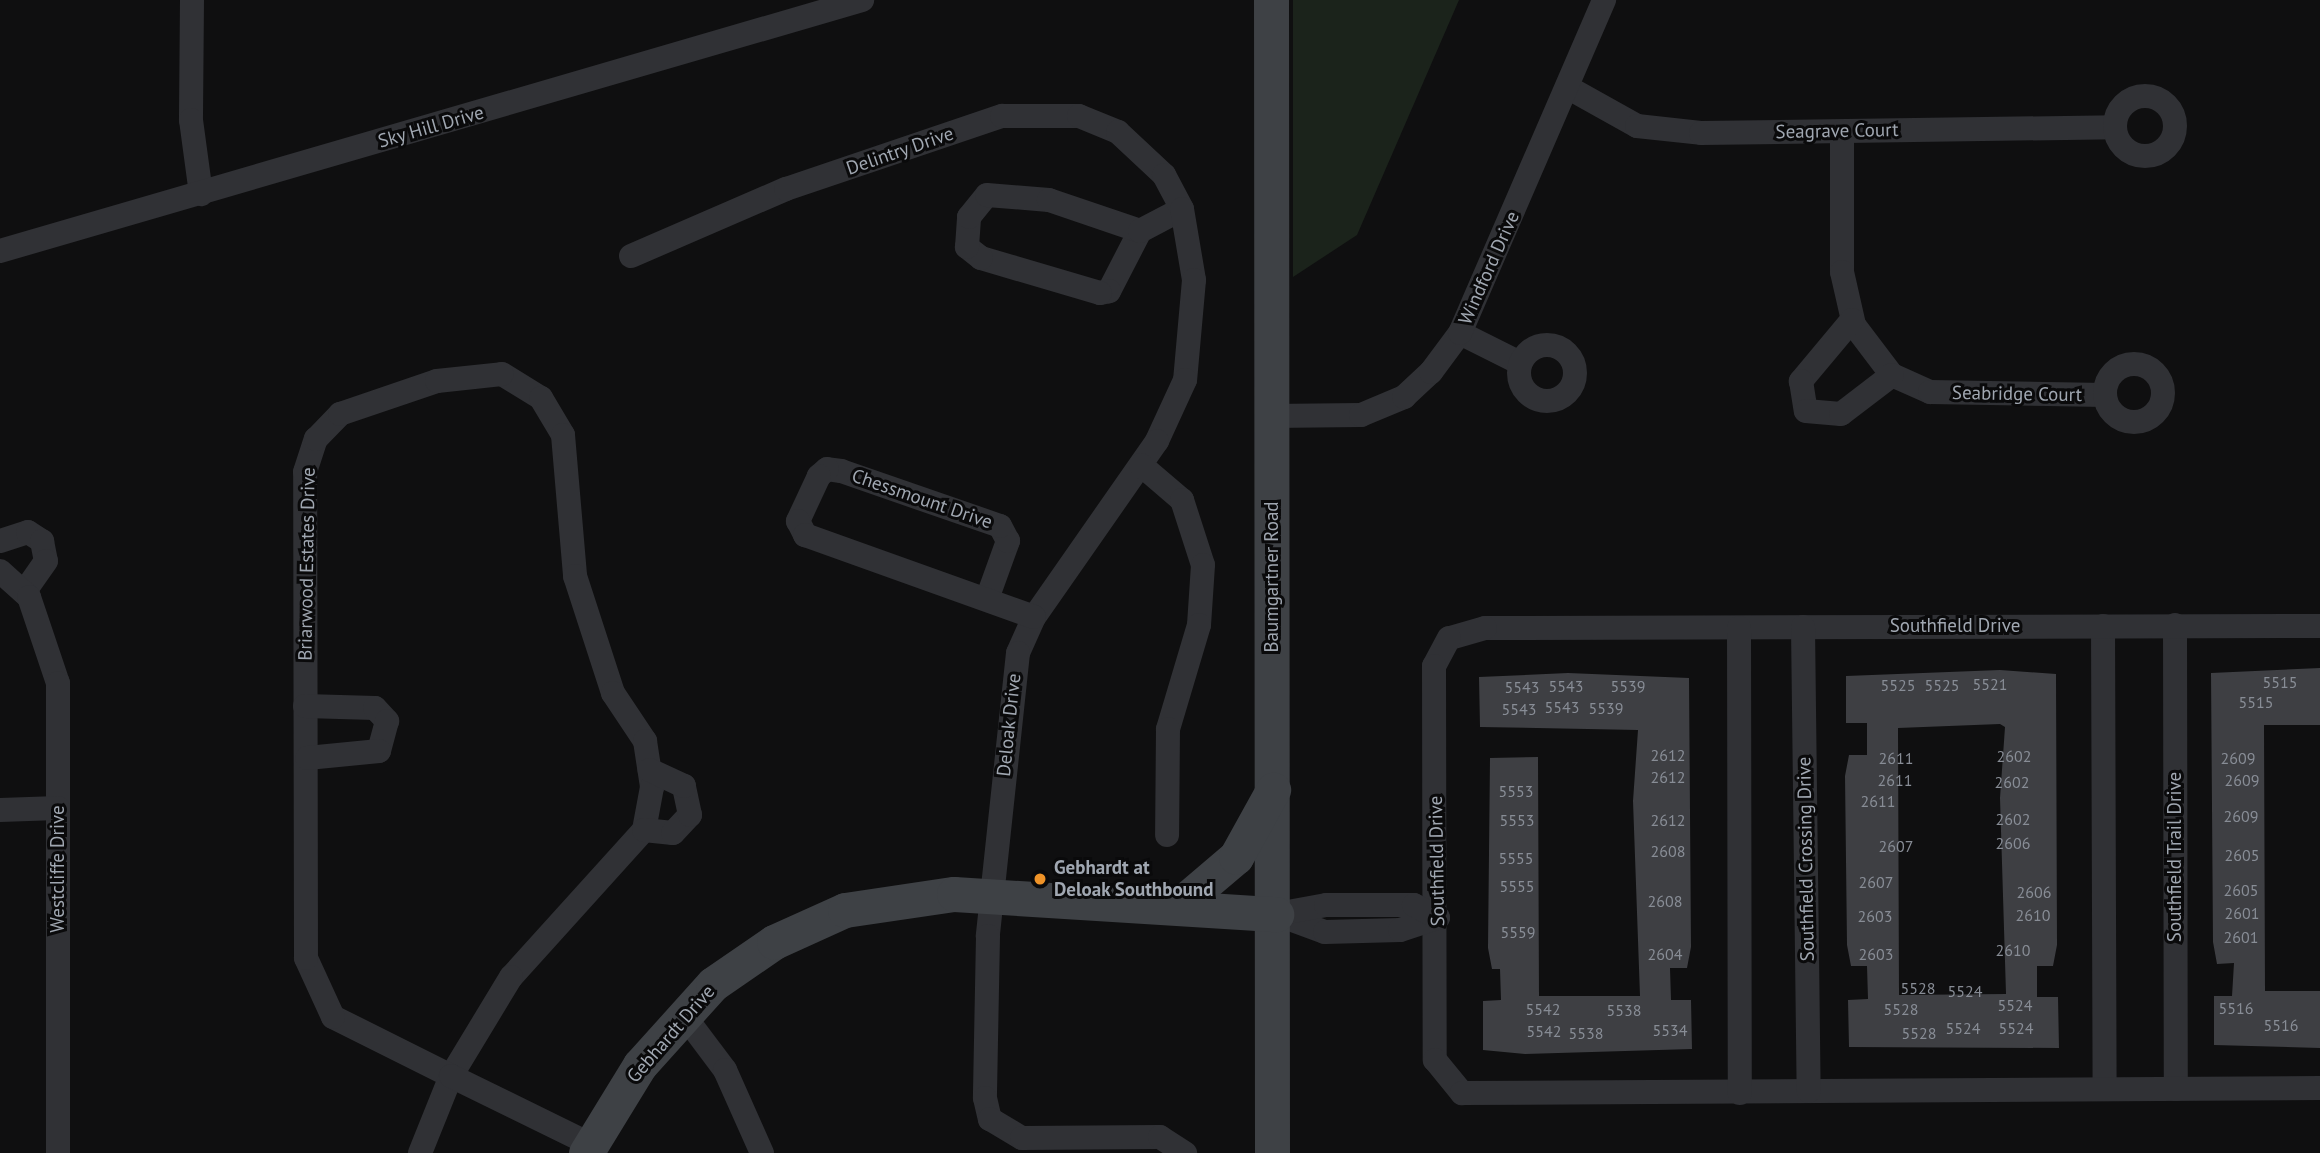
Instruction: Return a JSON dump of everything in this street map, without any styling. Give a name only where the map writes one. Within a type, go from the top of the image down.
[{"type":"main road","name":"Baumgartner Road","points":[[1271,0],[1276,914],[1272,1153]]},
{"type":"main road","points":[[1177,907],[1236,857],[1275,787]]},
{"type":"main road","name":"Gebhardt Drive","points":[[588,1148],[621,1092],[682,1014],[743,961],[845,910],[920,896],[993,895],[1276,914]]},
{"type":"street","points":[[192,0],[191,120],[201,194]]},
{"type":"street","name":"Sky Hill Drive","points":[[0,251],[201,194],[808,8],[862,0]]},
{"type":"street","name":"Windford Drive","points":[[1272,416],[1361,415],[1387,405],[1431,372],[1460,333],[1569,88],[1604,0]]},
{"type":"street","name":"Seagrave Court","points":[[1569,88],[1637,126],[1701,133],[2115,127]]},
{"type":"street","name":"Delintry Drive","points":[[631,256],[786,189],[1002,116],[1079,116],[1118,132],[1164,175]]},
{"type":"street","points":[[1842,132],[1842,272],[1853,320],[1892,375],[1841,414],[1807,411],[1801,381],[1853,320]]},
{"type":"street","name":"Deloak Drive","points":[[1164,175],[1182,209],[1194,280],[1185,380],[1140,465],[1034,617],[1010,688],[993,895],[990,1119],[1022,1138],[1160,1136],[1185,1153]]},
{"type":"street","points":[[1140,231],[1049,200],[986,195],[969,217],[967,247],[972,254],[1100,293],[1109,291],[1140,231],[1182,209]]},
{"type":"street","points":[[1460,333],[1520,362]]},
{"type":"street","name":"Briarwood Estates Drive","points":[[588,1148],[333,1017],[320,999],[306,958],[305,471],[316,439],[340,414],[388,395],[502,374],[541,398],[564,435],[575,576],[592,640],[613,692],[645,741],[649,770],[644,830]]},
{"type":"street","name":"Seabridge Court","points":[[1892,375],[1930,392],[1971,396],[2105,395]]},
{"type":"street","points":[[1140,465],[1181,500],[1203,565],[1199,625],[1168,729],[1167,835]]},
{"type":"street","name":"Chessmount Drive","points":[[987,599],[1008,541],[1000,526],[841,471],[827,469],[819,476],[798,521],[805,535],[1034,617]]},
{"type":"street","points":[[0,541],[28,532],[42,541],[46,561],[24,592]]},
{"type":"street","name":"Westcliffe Drive","points":[[0,571],[24,592],[43,627],[58,683],[58,1153]]},
{"type":"street","name":"Southfield Trail Drive","points":[[2175,625],[2176,1089]]},
{"type":"street","name":"Southfield Drive","points":[[2320,625],[1485,628],[1449,638],[1434,666],[1438,918],[1435,1060],[1462,1093],[2320,1088]]},
{"type":"street","points":[[2103,626],[2105,1089]]},
{"type":"street","name":"Southfield Crossing Drive","points":[[1803,627],[1809,1091]]},
{"type":"street","points":[[1739,628],[1740,1093]]},
{"type":"street","points":[[306,706],[376,708],[387,721],[379,751],[307,758]]},
{"type":"street","points":[[420,1153],[451,1076],[511,977],[644,830],[673,833],[690,814],[684,786],[649,770]]},
{"type":"street","points":[[0,810],[58,808]]},
{"type":"street","points":[[1276,914],[1325,932],[1400,930],[1438,918]]},
{"type":"street","points":[[682,1014],[724,1070],[762,1153]]},
{"type":"shaded area","points":[[1293,0],[1459,0],[1357,235],[1293,277]]},
{"type":"building","points":[[2320,668],[2320,725],[2264,725],[2265,991],[2320,991],[2320,1048],[2214,1045],[2214,996],[2232,996],[2234,963],[2217,964],[2213,942],[2211,673]]},
{"type":"building","points":[[2000,670],[2056,674],[2057,945],[2053,966],[2037,966],[2037,997],[2058,997],[2059,1048],[1849,1047],[1848,1000],[1868,999],[1867,966],[1851,966],[1847,945],[1845,776],[1849,755],[1867,755],[1867,723],[1846,723],[1846,676]],"holes":[[[2000,724],[2005,727],[2000,798],[2006,994],[1899,995],[1898,728]]]},
{"type":"building","points":[[1568,673],[1689,678],[1691,947],[1687,968],[1670,968],[1671,1000],[1691,1000],[1692,1049],[1525,1054],[1483,1050],[1483,1001],[1501,1000],[1500,969],[1492,969],[1488,948],[1490,758],[1538,757],[1539,996],[1640,996],[1633,801],[1638,730],[1480,727],[1479,677]]},
{"type":"place","name":"Gebhardt at Deloak Southbound","points":[[1040,879]]}]
